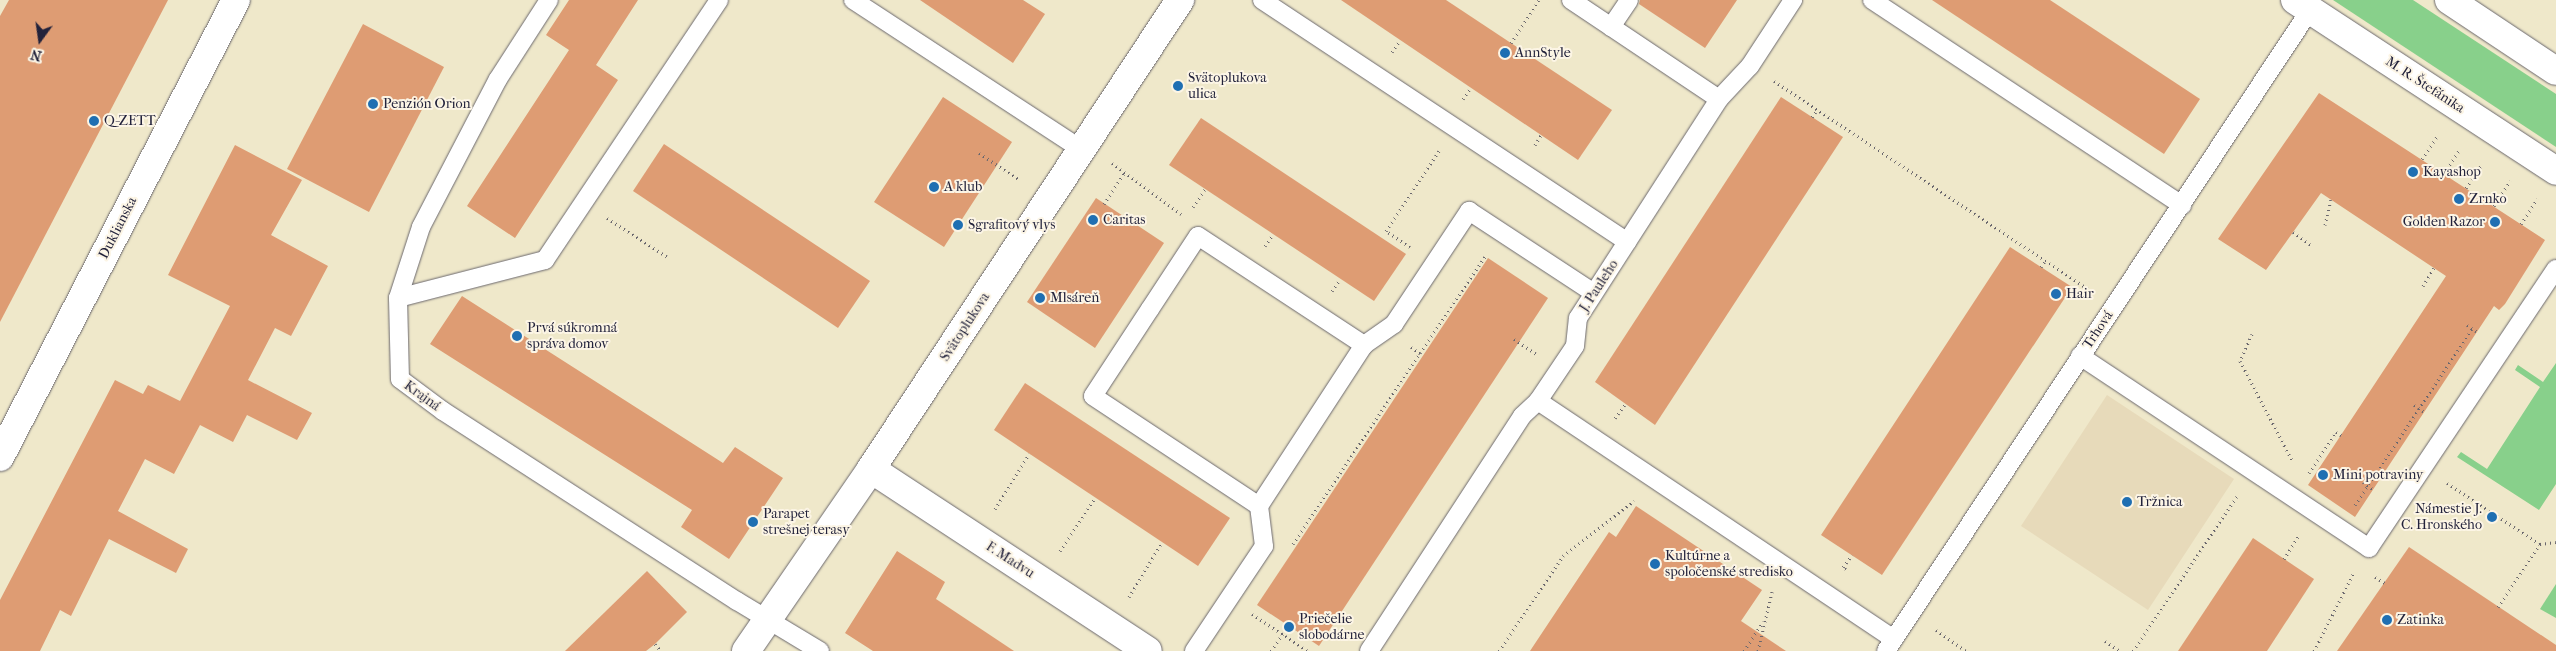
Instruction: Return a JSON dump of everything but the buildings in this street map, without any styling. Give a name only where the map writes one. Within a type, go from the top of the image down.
[{"type":"street","name":"Duklianska","points":[[0,457],[236,0]]},
{"type":"street","name":"Svätoplukova","points":[[746,651],[769,621],[871,469],[1180,0]]},
{"type":"street","points":[[2449,0],[2556,70]]},
{"type":"street","name":"M. R. Štefánika","points":[[2303,5],[2549,182]]},
{"type":"street","name":"F. Madvu","points":[[871,469],[1148,651]]},
{"type":"lane","name":"Krajná","points":[[548,0],[498,79],[421,227],[398,298],[400,380],[443,411],[769,621],[820,651]]},
{"type":"lane","points":[[398,298],[545,260],[719,0]]},
{"type":"lane","points":[[853,0],[1081,150]]},
{"type":"lane","points":[[1262,0],[1627,242]]},
{"type":"lane","points":[[1571,0],[1720,99]]},
{"type":"lane","points":[[1612,27],[1629,0]]},
{"type":"lane","name":"J. Pauleho","points":[[1368,651],[1522,416],[1538,401],[1575,346],[1578,318],[1720,99],[1750,66],[1793,0]]},
{"type":"lane","points":[[1872,0],[2182,205]]},
{"type":"lane","name":"Trhová","points":[[1890,645],[2182,205],[2303,5]]},
{"type":"lane","points":[[1194,651],[1264,546],[1259,506],[1364,345],[1394,324],[1469,211],[1594,293]]},
{"type":"lane","points":[[1259,506],[1093,396],[1198,236],[1364,345]]},
{"type":"lane","points":[[2080,356],[2369,548],[2556,269]]},
{"type":"lane","points":[[1538,401],[1780,562],[1890,645]]},
{"type":"path","points":[[1511,43],[1540,0]]},
{"type":"path","points":[[1750,66],[2114,306]]},
{"type":"path","points":[[1812,117],[1817,110]]},
{"type":"path","points":[[1415,250],[1386,231],[1451,126]]},
{"type":"path","points":[[2422,159],[2442,128]]},
{"type":"path","points":[[2444,173],[2464,142]]},
{"type":"path","points":[[979,153],[1020,180]]},
{"type":"path","points":[[2466,188],[2486,157]]},
{"type":"path","points":[[1117,166],[1135,183],[1187,217],[1198,236]]},
{"type":"path","points":[[1104,204],[1125,172]]},
{"type":"path","points":[[2494,206],[2514,175]]},
{"type":"path","points":[[2521,224],[2549,182]]},
{"type":"path","points":[[1187,217],[1205,189]]},
{"type":"path","points":[[2325,225],[2331,200]]},
{"type":"path","points":[[584,203],[669,258]]},
{"type":"path","points":[[2293,232],[2312,246]]},
{"type":"path","points":[[1292,547],[1487,253],[1495,259]]},
{"type":"path","points":[[2041,267],[2045,261]]},
{"type":"path","points":[[2422,286],[2434,268]]},
{"type":"path","points":[[2467,325],[2478,332]]},
{"type":"path","points":[[2354,506],[2472,329]]},
{"type":"path","points":[[1385,330],[1420,353]]},
{"type":"path","points":[[2252,334],[2240,361],[2303,482]]},
{"type":"path","points":[[1514,339],[1535,353],[1542,345]]},
{"type":"path","points":[[2441,365],[2446,368]]},
{"type":"path","points":[[2414,405],[2424,412]]},
{"type":"path","points":[[2293,498],[2336,432],[2341,435]]},
{"type":"path","points":[[2388,444],[2394,447]]},
{"type":"path","points":[[995,509],[1030,454]]},
{"type":"path","points":[[2312,469],[2316,472]]},
{"type":"path","points":[[2133,651],[2254,471]]},
{"type":"path","points":[[1500,651],[1563,556],[1658,481]]},
{"type":"path","points":[[2363,482],[2374,489]]},
{"type":"path","points":[[2450,485],[2540,544],[2556,542]]},
{"type":"path","points":[[1060,552],[1096,498]]},
{"type":"path","points":[[1129,598],[1162,542]]},
{"type":"path","points":[[2498,607],[2540,544]]},
{"type":"path","points":[[2314,651],[2369,548]]},
{"type":"path","points":[[1758,651],[1780,562]]},
{"type":"path","points":[[1229,599],[1308,651]]},
{"type":"path","points":[[1744,651],[1766,619]]},
{"type":"path","points":[[1272,651],[1288,626]]},
{"type":"path","points":[[2105,641],[2120,651]]},
{"type":"path","points":[[655,644],[661,651]]},
{"type":"shaded area","name":"Tržnica","points":[[2107,395],[2234,479],[2148,610],[2021,526]]},
{"type":"green space","points":[[2333,0],[2413,0],[2556,94],[2556,147]]},
{"type":"green space","points":[[2556,363],[2556,484],[2539,510],[2457,457],[2461,452],[2487,469],[2540,387],[2515,370],[2518,365],[2543,382]]},
{"type":"green space","points":[[2556,584],[2556,618],[2540,609]]},
{"type":"place","name":"AnnStyle","points":[[1505,53]]},
{"type":"place","name":"Svätoplukova ulica","points":[[1178,86]]},
{"type":"place","name":"Penzión Orion","points":[[373,104]]},
{"type":"place","name":"Q-ZETT","points":[[94,121]]},
{"type":"place","name":"Kayashop","points":[[2413,172]]},
{"type":"place","name":"A klub","points":[[934,187]]},
{"type":"place","name":"Zrnko","points":[[2459,199]]},
{"type":"place","name":"Caritas","points":[[1093,220]]},
{"type":"place","name":"Golden Razor","points":[[2495,222]]},
{"type":"place","name":"Sgrafitový vlys","points":[[958,225]]},
{"type":"place","name":"Hair","points":[[2056,294]]},
{"type":"place","name":"Mlsáreň","points":[[1040,298]]},
{"type":"place","name":"Prvá súkromná správa domov","points":[[517,336]]},
{"type":"place","name":"Mini potraviny","points":[[2323,475]]},
{"type":"place","name":"Tržnica","points":[[2127,502]]},
{"type":"place","name":"Námestie J. C. Hronského","points":[[2492,517]]},
{"type":"place","name":"Parapet strešnej terasy","points":[[753,522]]},
{"type":"place","name":"Kultúrne a spoločenské stredisko","points":[[1655,564]]},
{"type":"place","name":"Zatinka","points":[[2387,620]]},
{"type":"place","name":"Priečelie slobodárne","points":[[1289,627]]}]
